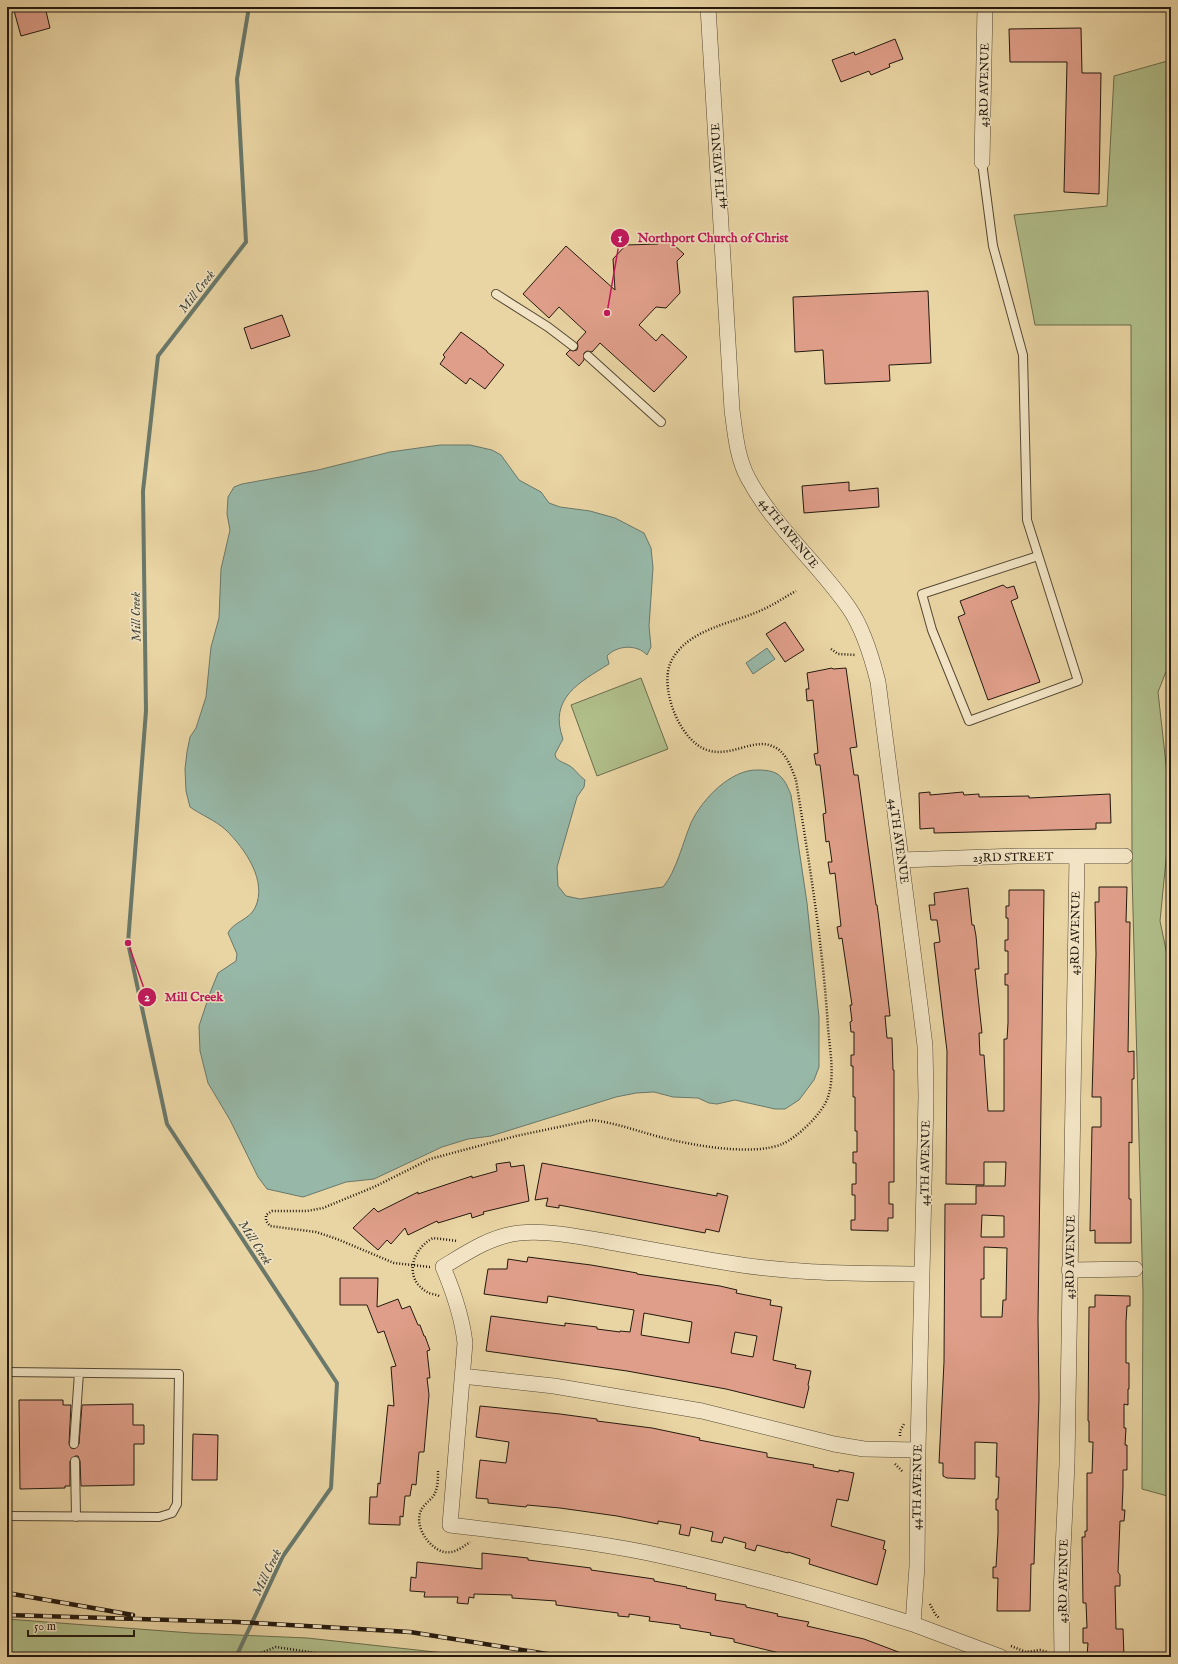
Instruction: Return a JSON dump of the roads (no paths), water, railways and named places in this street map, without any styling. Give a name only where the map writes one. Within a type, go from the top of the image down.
[{"type":"street","name":"44TH AVENUE","points":[[708,7],[732,410],[737,444],[747,477],[766,506],[850,610],[868,648],[879,689],[925,1046],[926,1113],[918,1450],[917,1566],[913,1624]]},
{"type":"street","name":"43RD AVENUE","points":[[982,162],[985,7]]},
{"type":"street","name":"43RD AVENUE","points":[[1062,1656],[1061,1592],[1066,1464],[1077,856]]},
{"type":"street","name":"23RD STREET","points":[[901,860],[1125,856]]},
{"type":"street","points":[[922,1274],[770,1270],[592,1239],[545,1233],[519,1233],[498,1238],[477,1247],[443,1267],[457,1301],[463,1323],[464,1343],[450,1525],[590,1543],[648,1553],[818,1594],[1003,1650]]},
{"type":"street","points":[[1070,1270],[1135,1269]]},
{"type":"street","points":[[462,1376],[554,1386],[702,1411],[834,1444],[895,1456],[918,1450]]},
{"type":"lane","points":[[982,162],[993,246],[1023,355],[1027,520],[1078,681],[970,721],[932,630],[922,594],[1038,556]]},
{"type":"lane","points":[[496,294],[548,327],[574,346]]},
{"type":"lane","points":[[588,356],[661,422]]},
{"type":"lane","points":[[7,1372],[179,1374],[178,1504],[172,1513],[158,1518],[7,1516]]},
{"type":"lane","points":[[74,1444],[79,1373]]},
{"type":"lane","points":[[75,1461],[76,1516]]},
{"type":"waterway","name":"Mill Creek","points":[[236,1657],[283,1556],[331,1488],[337,1383],[167,1124],[128,943],[146,711],[143,491],[158,356],[246,242],[237,79],[249,7]]},
{"type":"railway","points":[[7,1593],[133,1615]]},
{"type":"railway","points":[[7,1615],[238,1622],[410,1632],[566,1657]]},
{"type":"place","name":"Northport Church of Christ","points":[[607,313]]},
{"type":"place","name":"Mill Creek","points":[[128,943]]}]
